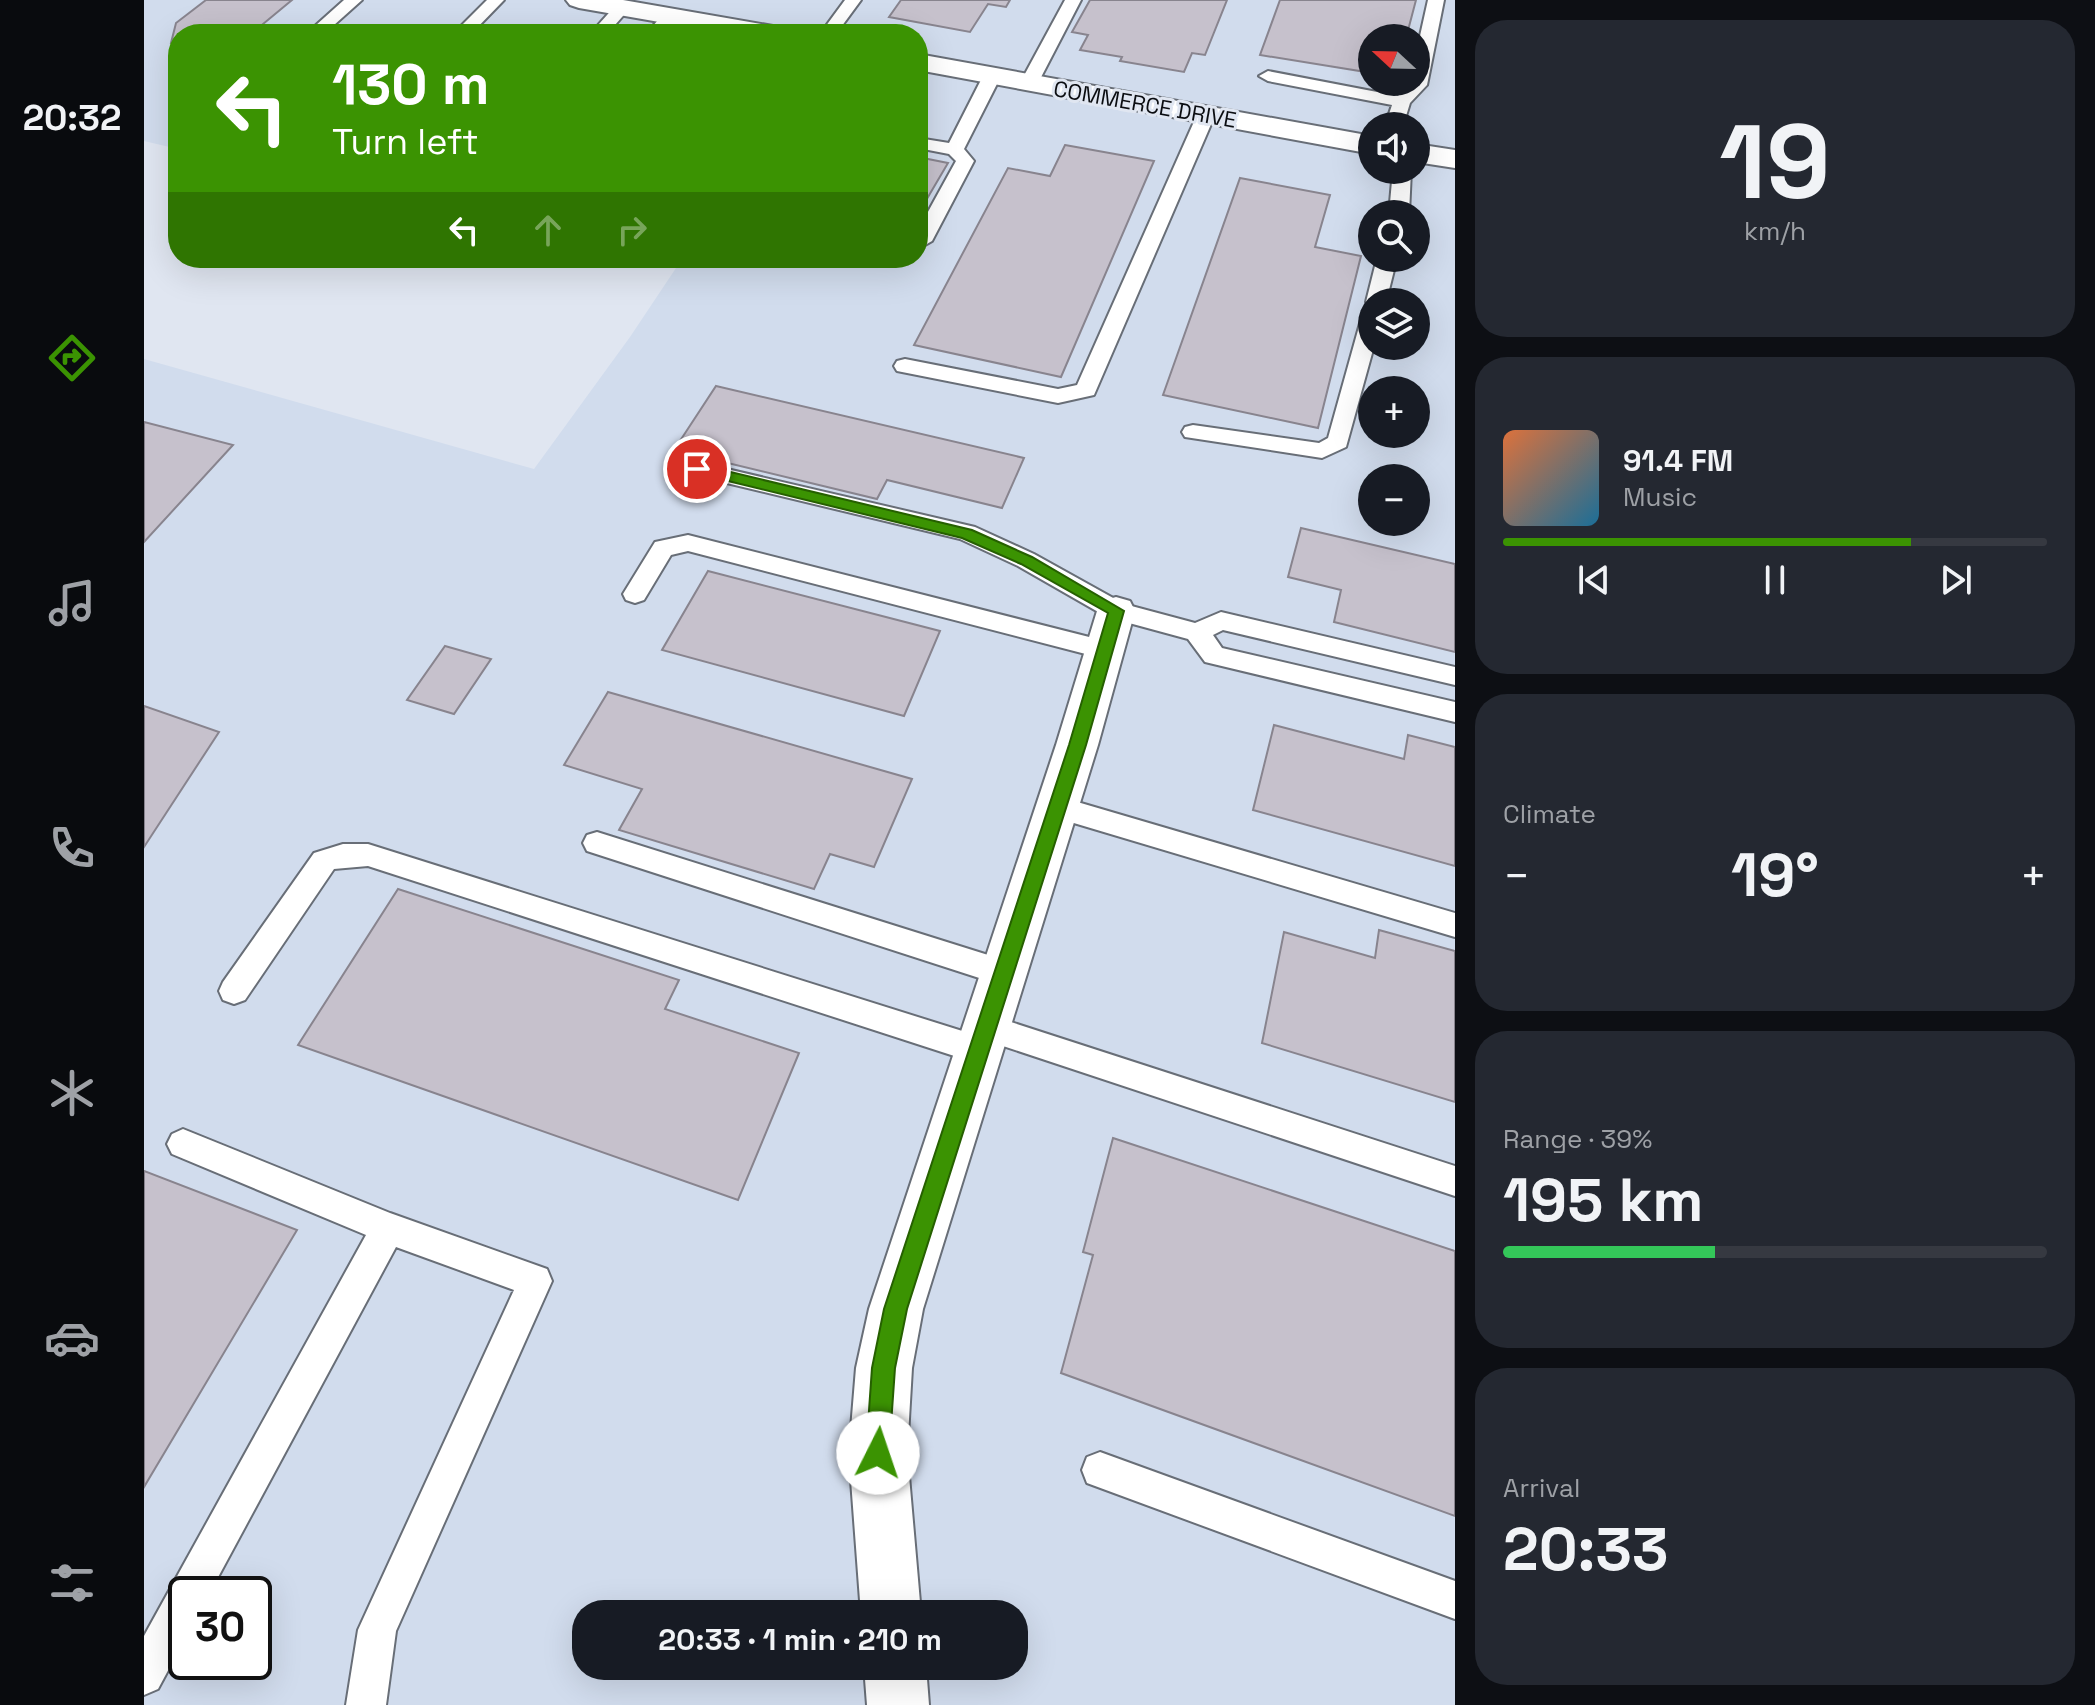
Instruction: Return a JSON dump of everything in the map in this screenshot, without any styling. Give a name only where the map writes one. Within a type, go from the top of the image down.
[{"type":"street","points":[[579,0],[711,24]]},
{"type":"street","name":"COMMERCE DRIVE","points":[[928,64],[1358,142]]},
{"type":"street","points":[[1430,155],[1455,159]]},
{"type":"street","points":[[890,1600],[878,1453],[884,1368],[896,1309],[1111,630]]},
{"type":"street","points":[[896,1680],[898,1705]]},
{"type":"lane","points":[[326,24],[354,0]]},
{"type":"lane","points":[[471,24],[496,0]]},
{"type":"lane","points":[[835,24],[853,0]]},
{"type":"lane","points":[[1029,83],[1073,0]]},
{"type":"lane","points":[[1399,112],[1402,102],[1418,85],[1436,0]]},
{"type":"lane","points":[[624,24],[649,14]]},
{"type":"lane","points":[[955,149],[992,76]]},
{"type":"lane","points":[[1268,76],[1402,102]]},
{"type":"lane","points":[[905,366],[1058,396],[1086,390],[1206,115]]},
{"type":"lane","points":[[928,145],[955,149],[965,161],[928,230]]},
{"type":"lane","points":[[1193,432],[1322,451],[1338,442],[1360,360]]},
{"type":"lane","points":[[697,469],[967,533],[1026,560],[1111,630]]},
{"type":"lane","points":[[635,594],[663,548],[688,543],[1111,630],[1197,632],[1221,621],[1455,676]]},
{"type":"lane","points":[[1197,632],[1214,655],[1455,712]]},
{"type":"lane","points":[[1057,807],[1455,925]]},
{"type":"lane","points":[[597,843],[1004,973]]},
{"type":"lane","points":[[234,991],[324,861],[343,855],[368,855],[1455,1181]]},
{"type":"lane","points":[[183,1144],[388,1228],[535,1281],[377,1630],[366,1705]]},
{"type":"lane","points":[[198,1576],[388,1228]]},
{"type":"lane","points":[[1100,1470],[1455,1600]]},
{"type":"lane","points":[[144,1675],[168,1631]]},
{"type":"shaded area","points":[[144,0],[1455,0],[1455,1705],[144,1705],[144,359],[534,469],[676,268],[928,268],[928,24],[168,24],[168,147],[144,141]]},
{"type":"building","points":[[206,0],[292,0],[263,24],[176,23]]},
{"type":"building","points":[[901,0],[1010,0],[1006,7],[988,4],[970,32],[889,17]]},
{"type":"building","points":[[1090,0],[1227,0],[1205,55],[1192,53],[1184,72],[1120,61],[1122,57],[1080,50],[1088,35],[1072,32]]},
{"type":"building","points":[[1280,0],[1416,0],[1410,24],[1358,24],[1358,71],[1260,55]]},
{"type":"building","points":[[1065,145],[1154,161],[1061,377],[914,345],[1008,168],[1050,176]]},
{"type":"building","points":[[928,159],[948,163],[928,197]]},
{"type":"building","points":[[1240,178],[1330,195],[1315,247],[1358,255],[1358,268],[1318,428],[1163,395]]},
{"type":"building","points":[[716,386],[1024,458],[1002,508],[887,480],[877,499],[674,450]]},
{"type":"building","points":[[144,422],[233,445],[144,542]]},
{"type":"building","points":[[1301,528],[1455,564],[1455,652],[1334,622],[1341,590],[1288,577]]},
{"type":"building","points":[[708,571],[940,631],[904,716],[662,650]]},
{"type":"building","points":[[445,646],[491,659],[454,714],[407,700]]},
{"type":"building","points":[[608,692],[912,779],[874,867],[830,854],[814,889],[619,830],[642,789],[564,765]]},
{"type":"building","points":[[144,706],[219,732],[144,847]]},
{"type":"building","points":[[1274,725],[1404,759],[1408,735],[1455,747],[1455,866],[1253,810]]},
{"type":"building","points":[[398,889],[679,980],[665,1009],[799,1053],[738,1200],[298,1045]]},
{"type":"building","points":[[1379,930],[1455,951],[1455,1102],[1262,1043],[1284,932],[1375,958]]},
{"type":"building","points":[[1113,1138],[1455,1251],[1455,1516],[1061,1373],[1093,1255],[1083,1252]]},
{"type":"building","points":[[144,1171],[297,1230],[144,1487]]},
{"type":"route","points":[[697,469],[967,533],[1026,560],[1116,611],[1077,745],[896,1309],[884,1368],[878,1453]]}]
